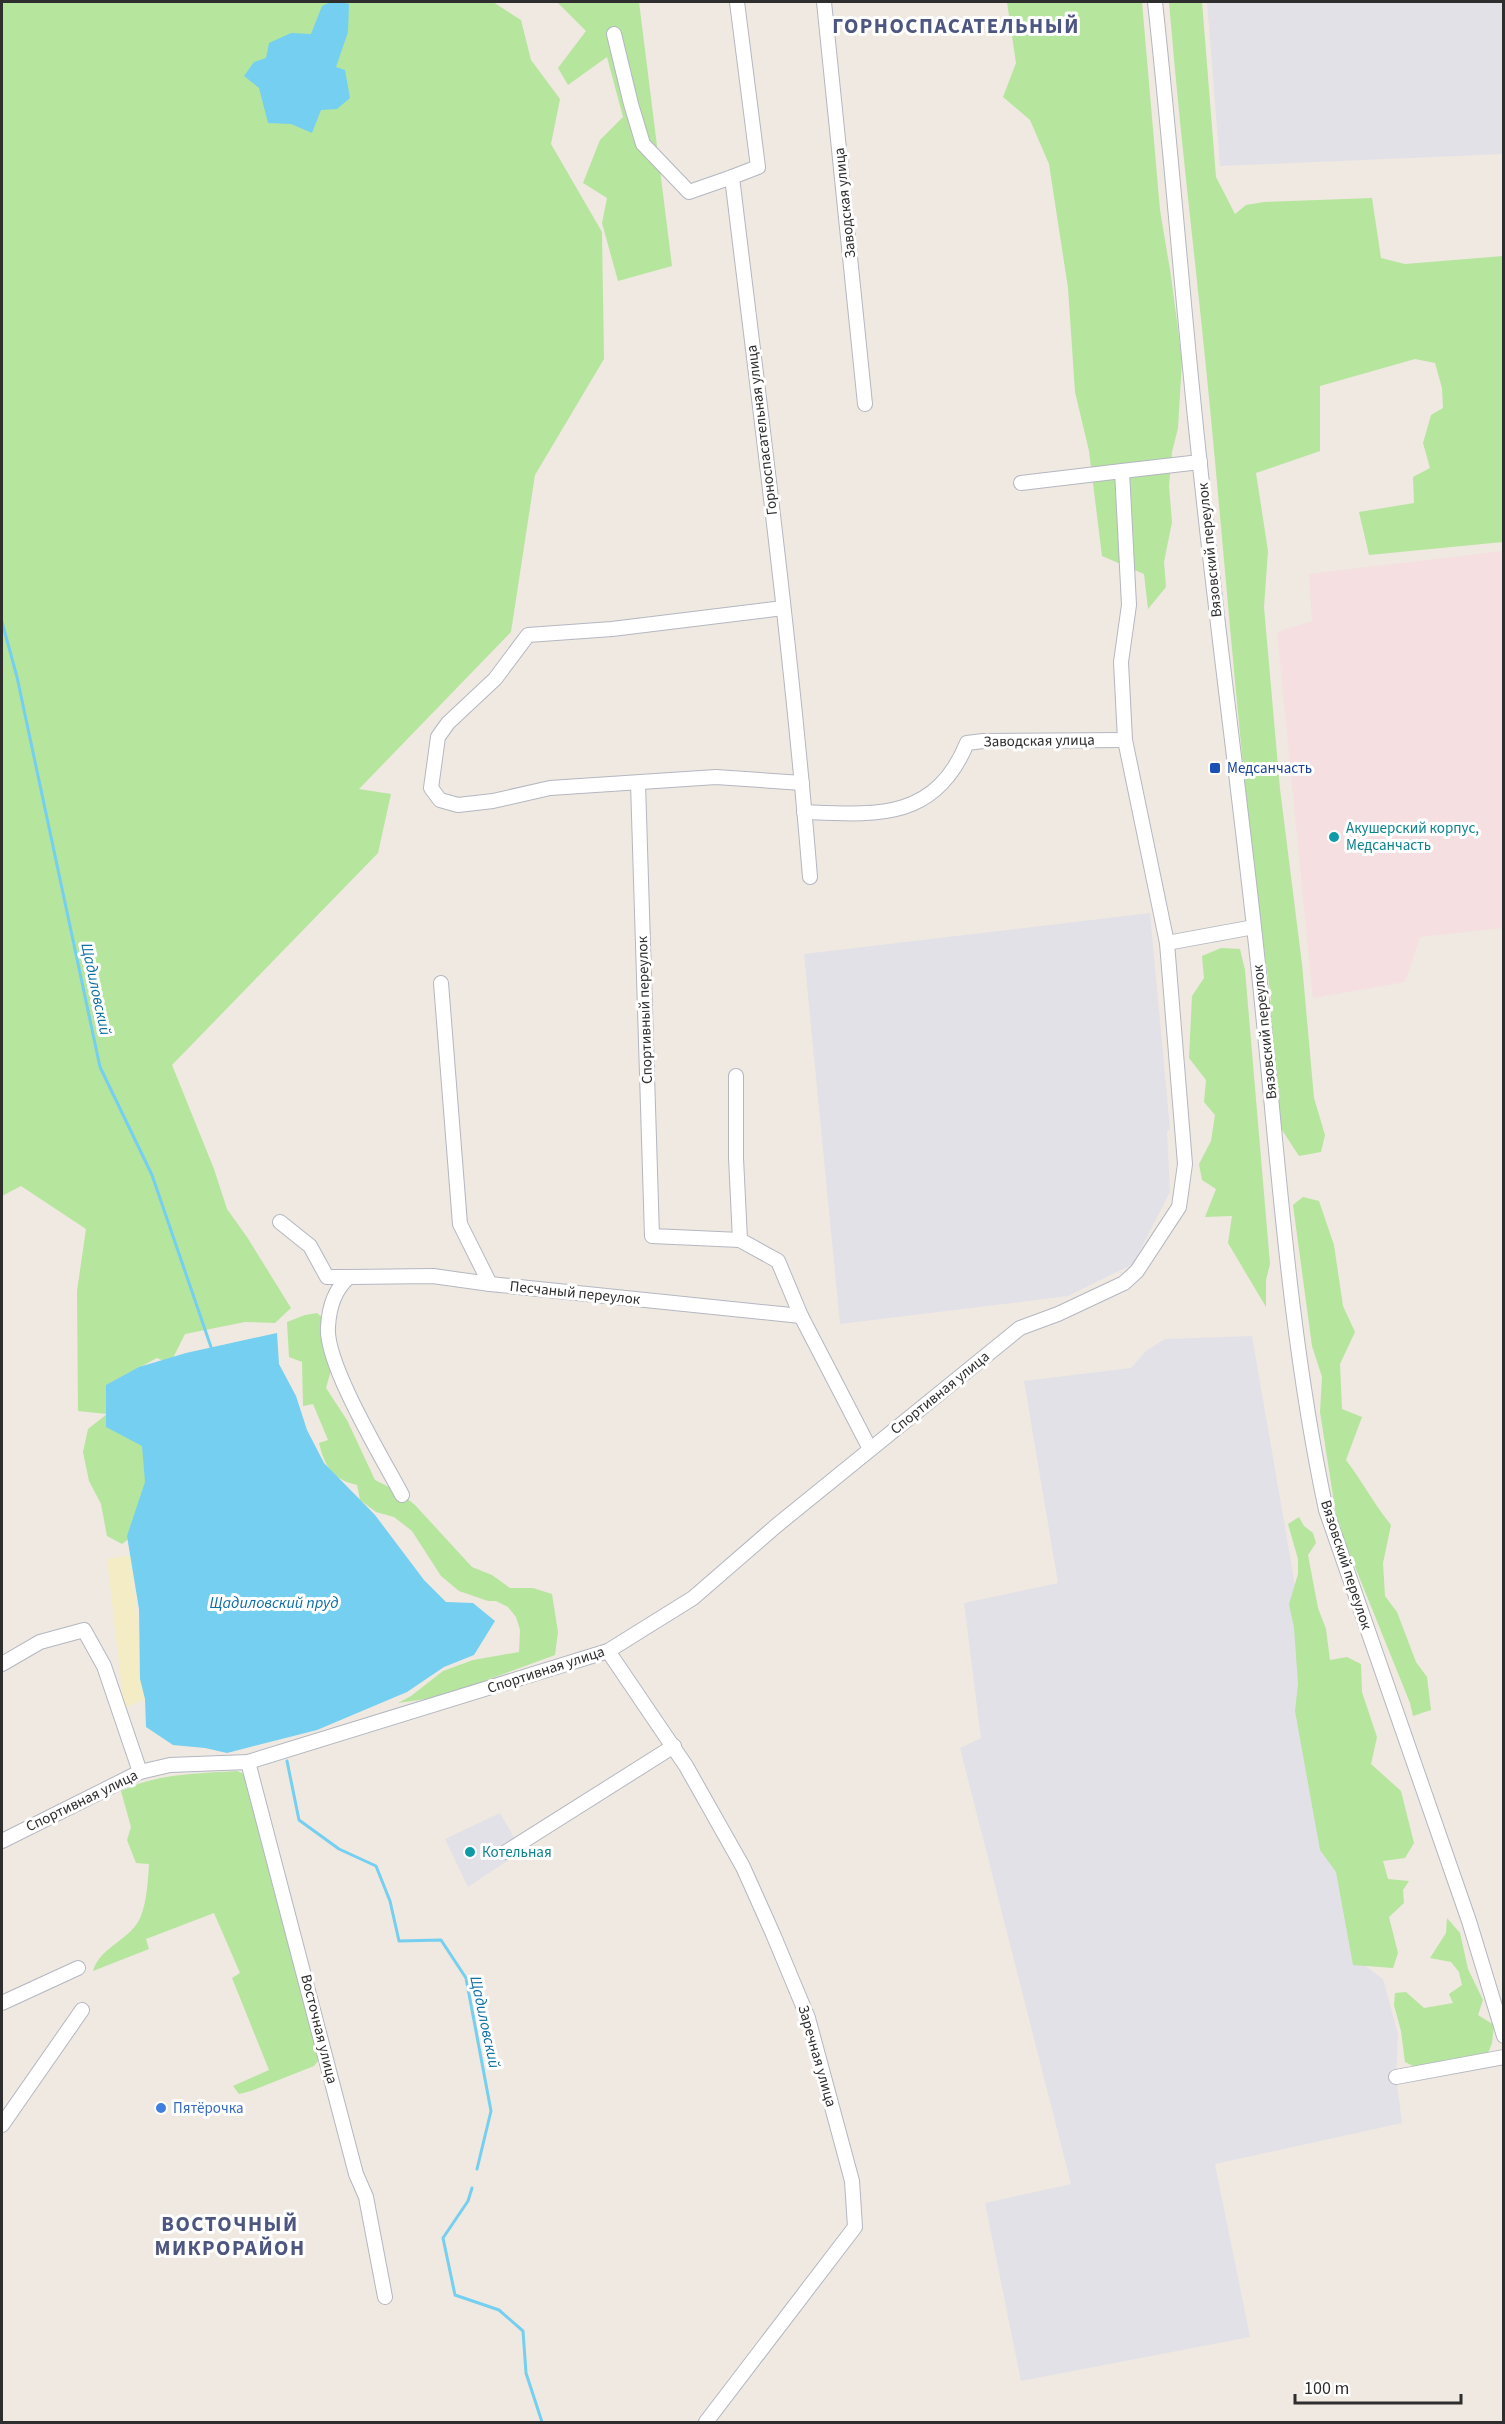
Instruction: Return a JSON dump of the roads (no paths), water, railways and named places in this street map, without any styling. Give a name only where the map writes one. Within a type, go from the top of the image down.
[{"type":"street","points":[[614,34],[643,144],[689,192],[758,167],[737,2]]},
{"type":"street","name":"Заводская улица","points":[[824,2],[865,404]]},
{"type":"street","name":"Вязовский переулок","points":[[1155,2],[1200,462],[1254,927],[1294,1323],[1311,1442],[1326,1510],[1469,1921],[1503,2036]]},
{"type":"street","name":"Горноспасательная улица","points":[[732,177],[783,608],[810,877]]},
{"type":"street","points":[[1021,483],[1200,462]]},
{"type":"street","points":[[1122,471],[1129,605],[1121,662],[1125,740],[1167,943],[1254,927]]},
{"type":"street","points":[[783,608],[612,629],[528,634],[495,679],[448,723],[438,737],[431,788],[440,801],[458,805],[493,801],[550,788],[716,777],[802,783]]},
{"type":"street","name":"Заводская улица","points":[[804,812],[861,814],[888,812],[917,802],[942,786],[958,765],[967,743],[1125,740]]},
{"type":"street","name":"Спортивный переулок","points":[[638,783],[652,1236],[740,1240]]},
{"type":"street","name":"Спортивная улица","points":[[2,1841],[140,1772],[170,1765],[248,1762],[608,1651],[693,1598],[870,1449],[1020,1328],[1058,1314],[1124,1283],[1137,1271],[1179,1207],[1185,1164],[1167,943]]},
{"type":"street","points":[[441,983],[460,1224],[490,1284]]},
{"type":"street","points":[[736,1076],[736,1158],[740,1240],[778,1261],[801,1316],[870,1449]]},
{"type":"street","name":"Песчаный переулок","points":[[280,1222],[310,1246],[327,1277],[433,1276],[801,1316]]},
{"type":"street","points":[[349,1277],[339,1286],[334,1295],[327,1328],[333,1358],[402,1495]]},
{"type":"street","points":[[2,1664],[40,1642],[84,1630],[104,1666],[140,1772]]},
{"type":"street","name":"Заречная улица","points":[[608,1651],[674,1746],[743,1867],[808,2018],[852,2181],[855,2227],[706,2422]]},
{"type":"street","points":[[506,1852],[674,1746]]},
{"type":"street","name":"Восточная улица","points":[[248,1762],[356,2174],[366,2197],[385,2297]]},
{"type":"street","points":[[2,2003],[78,1968]]},
{"type":"street","points":[[2,2125],[82,2010]]},
{"type":"street","points":[[1396,2077],[1503,2058]]},
{"type":"water","points":[[331,2],[349,4],[348,32],[336,67],[345,70],[350,98],[337,109],[321,110],[312,133],[291,124],[268,123],[259,88],[244,76],[254,62],[266,58],[269,43],[291,33],[311,34],[322,6]]},
{"type":"water","name":"Щадиловский пруд","points":[[277,1333],[279,1364],[296,1396],[307,1430],[324,1463],[375,1515],[424,1580],[446,1602],[473,1603],[495,1621],[474,1655],[444,1667],[407,1692],[317,1730],[227,1753],[173,1745],[146,1727],[145,1699],[140,1679],[139,1609],[127,1536],[145,1482],[142,1446],[106,1427],[106,1385],[139,1367],[186,1353]]},
{"type":"waterway","name":"Щадиловский","points":[[2,622],[17,677],[100,1067],[152,1175],[211,1347]]},
{"type":"waterway","name":"Щадиловский","points":[[287,1761],[299,1820],[339,1849],[376,1866],[390,1901],[399,1941],[441,1940],[466,1978],[491,2111],[477,2169]]},
{"type":"waterway","name":"Щадиловский","points":[[472,2188],[468,2201],[443,2238],[455,2295],[499,2310],[523,2331],[526,2373],[542,2422]]},
{"type":"place","name":"Медсанчасть","points":[[1215,768]]},
{"type":"place","name":"Акушерский корпус, Медсанчасть","points":[[1334,837]]},
{"type":"place","name":"Котельная","points":[[470,1852]]},
{"type":"place","name":"Пятёрочка","points":[[161,2108]]},
{"type":"district","name":"ГОРНОСПАСАТЕЛЬНЫЙ","points":[[956,26]]},
{"type":"district","name":"ВОСТОЧНЫЙ МИКРОРАЙОН","points":[[230,2236]]}]
